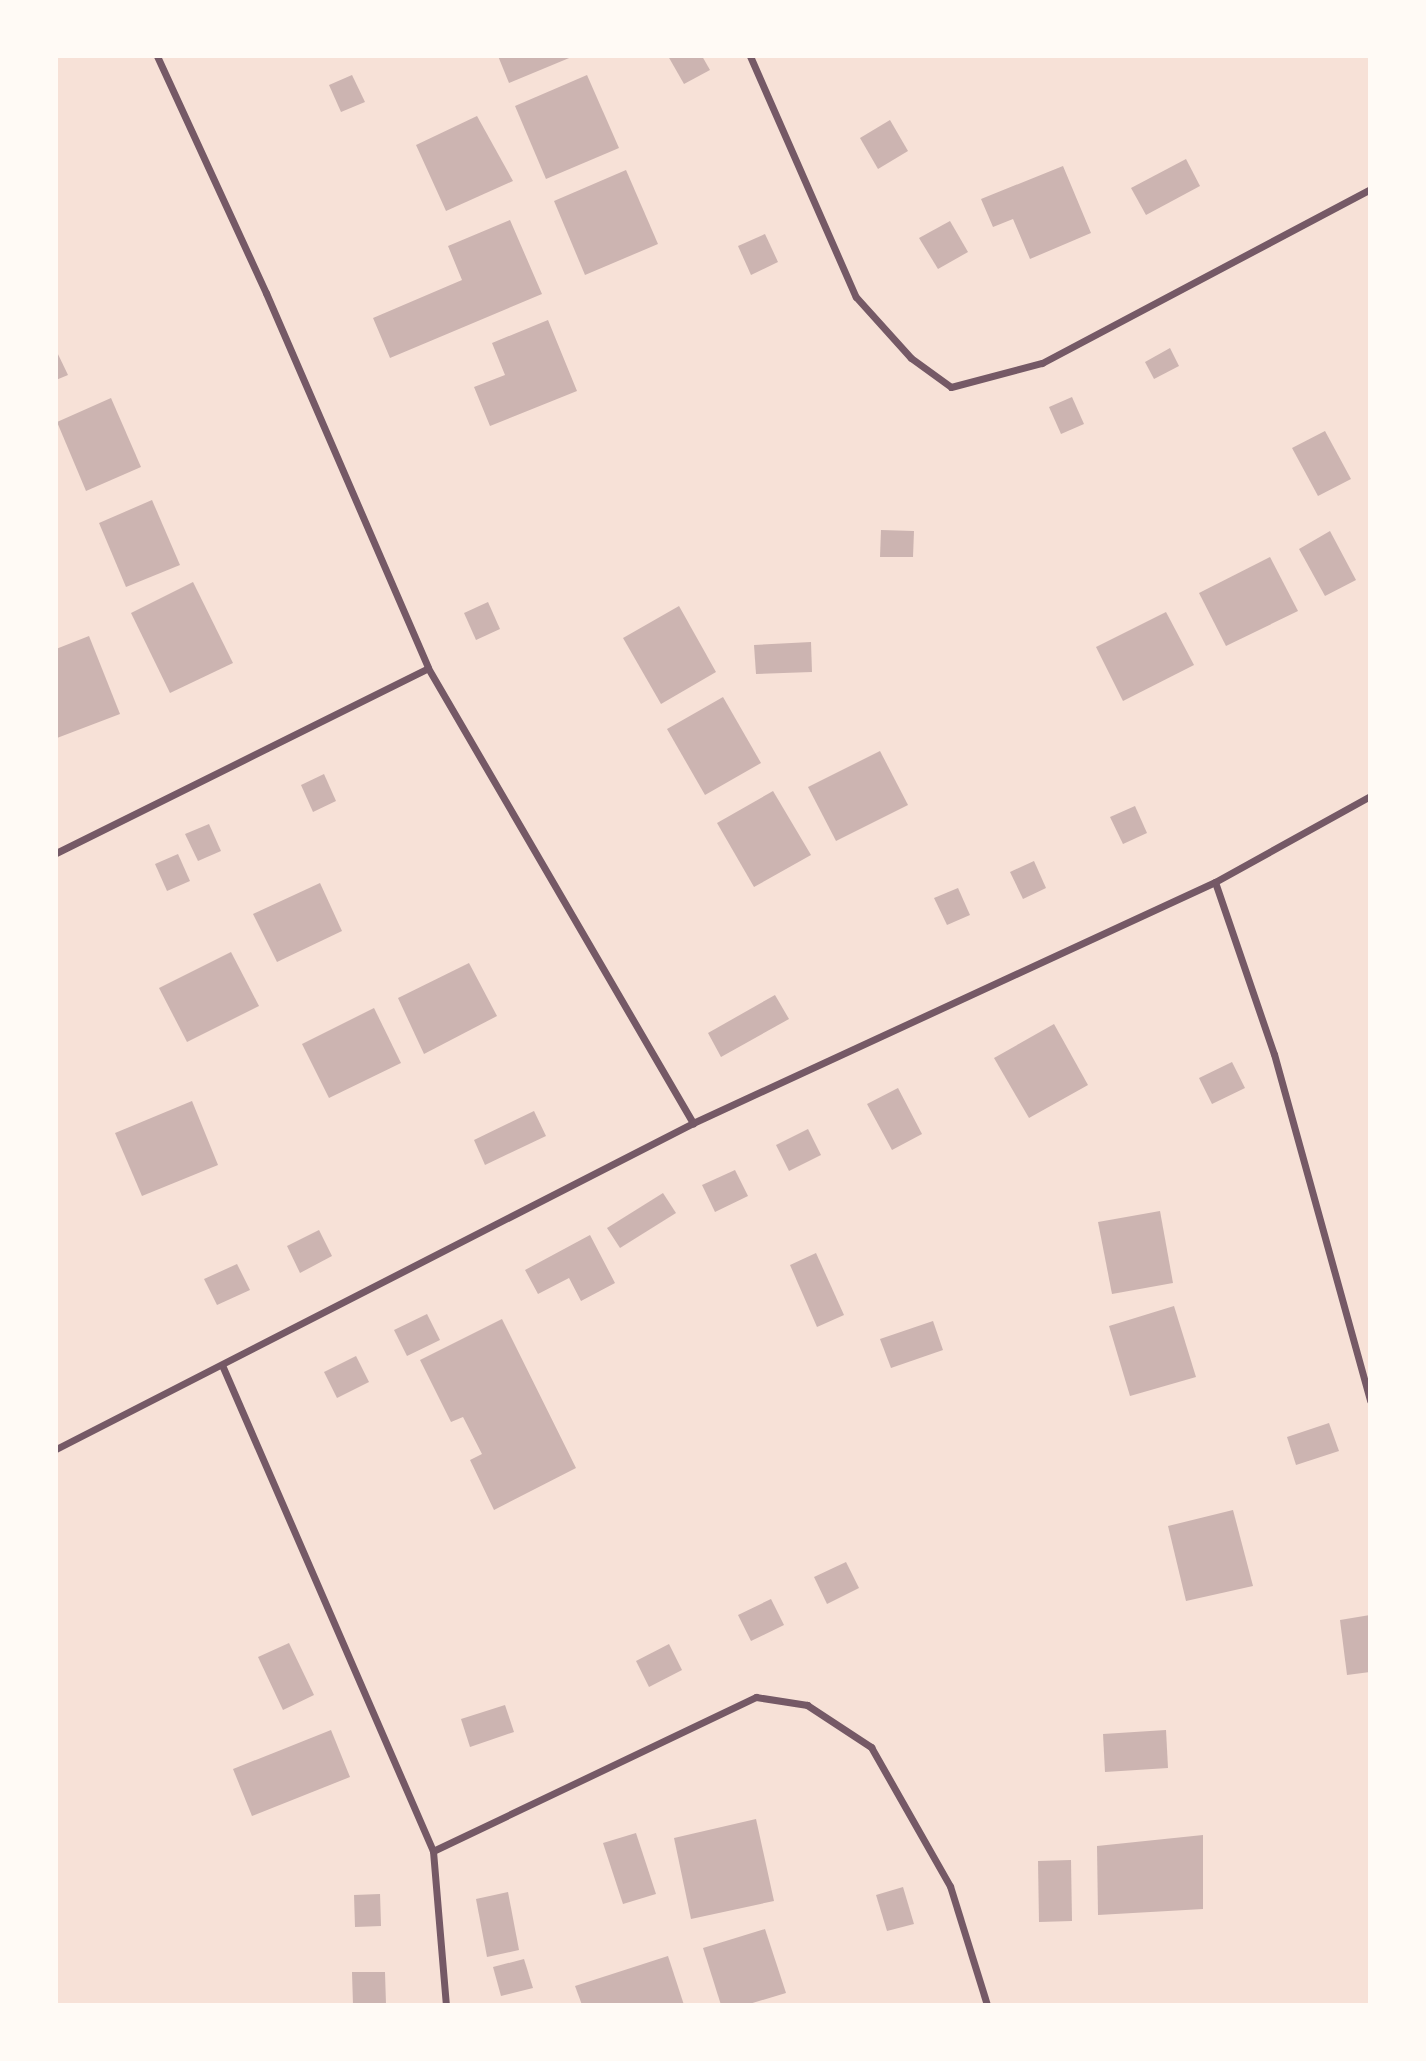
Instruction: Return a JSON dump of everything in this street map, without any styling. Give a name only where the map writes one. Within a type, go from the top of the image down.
[{"type":"street","points":[[158,56],[266,293],[428,668],[693,1123]]},
{"type":"street","points":[[750,56],[856,297],[911,358],[951,387],[1042,363],[1370,189]]},
{"type":"street","points":[[56,853],[428,668]]},
{"type":"street","points":[[56,1448],[693,1123],[1215,882],[1370,796]]},
{"type":"street","points":[[1215,882],[1274,1054],[1370,1401]]},
{"type":"street","points":[[222,1365],[433,1851],[446,2005]]},
{"type":"street","points":[[433,1851],[756,1697],[807,1705],[871,1747],[950,1886],[987,2005]]},
{"type":"building","points":[[498,56],[574,56],[509,83]]},
{"type":"building","points":[[668,56],[702,56],[710,70],[684,84]]},
{"type":"building","points":[[352,75],[365,102],[341,112],[329,85]]},
{"type":"building","points":[[587,75],[619,148],[546,179],[515,106]]},
{"type":"building","points":[[477,116],[513,181],[446,211],[416,145]]},
{"type":"building","points":[[890,120],[908,151],[878,169],[860,138]]},
{"type":"building","points":[[1186,159],[1200,186],[1146,215],[1131,188]]},
{"type":"building","points":[[1063,166],[1091,233],[1030,259],[1013,219],[993,227],[981,199]]},
{"type":"building","points":[[626,170],[658,244],[585,275],[554,201]]},
{"type":"building","points":[[510,220],[542,294],[390,358],[373,318],[462,280],[448,246]]},
{"type":"building","points":[[950,221],[968,252],[938,269],[919,238]]},
{"type":"building","points":[[765,234],[778,262],[751,275],[738,246]]},
{"type":"building","points":[[548,320],[577,391],[490,426],[474,387],[505,375],[492,343]]},
{"type":"building","points":[[1170,348],[1179,366],[1154,379],[1145,362]]},
{"type":"building","points":[[56,350],[68,375],[56,380]]},
{"type":"building","points":[[1072,397],[1084,424],[1061,434],[1049,407]]},
{"type":"building","points":[[111,398],[141,467],[86,491],[57,422]]},
{"type":"building","points":[[1325,431],[1351,479],[1318,496],[1292,448]]},
{"type":"building","points":[[152,500],[180,565],[126,587],[99,523]]},
{"type":"building","points":[[881,530],[914,531],[913,557],[880,557]]},
{"type":"building","points":[[1330,531],[1356,580],[1325,596],[1299,549]]},
{"type":"building","points":[[1270,557],[1298,611],[1226,646],[1199,593]]},
{"type":"building","points":[[193,582],[233,663],[170,693],[131,613]]},
{"type":"building","points":[[488,602],[500,629],[476,640],[464,613]]},
{"type":"building","points":[[679,606],[716,672],[661,704],[623,638]]},
{"type":"building","points":[[1166,612],[1194,665],[1123,701],[1096,647]]},
{"type":"building","points":[[89,636],[120,714],[57,738],[56,649]]},
{"type":"building","points":[[811,642],[812,672],[756,674],[754,645]]},
{"type":"building","points":[[723,697],[761,763],[705,795],[667,729]]},
{"type":"building","points":[[880,751],[908,805],[836,841],[808,787]]},
{"type":"building","points":[[324,774],[336,801],[313,812],[301,785]]},
{"type":"building","points":[[773,791],[811,855],[754,887],[717,823]]},
{"type":"building","points":[[1135,806],[1147,833],[1123,844],[1110,817]]},
{"type":"building","points":[[209,824],[221,851],[198,861],[185,834]]},
{"type":"building","points":[[178,854],[190,881],[167,891],[155,864]]},
{"type":"building","points":[[1034,861],[1046,888],[1023,899],[1010,872]]},
{"type":"building","points":[[320,883],[342,931],[277,962],[253,914]]},
{"type":"building","points":[[958,888],[970,915],[947,925],[934,898]]},
{"type":"building","points":[[231,952],[259,1006],[187,1042],[159,988]]},
{"type":"building","points":[[469,963],[497,1016],[424,1054],[398,998]]},
{"type":"building","points":[[775,995],[789,1019],[721,1057],[708,1033]]},
{"type":"building","points":[[374,1008],[401,1063],[329,1098],[302,1044]]},
{"type":"building","points":[[1054,1024],[1088,1085],[1029,1118],[994,1058]]},
{"type":"building","points":[[1232,1062],[1245,1088],[1212,1104],[1199,1078]]},
{"type":"building","points":[[898,1088],[922,1134],[892,1150],[867,1104]]},
{"type":"building","points":[[192,1101],[218,1165],[142,1196],[115,1133]]},
{"type":"building","points":[[534,1111],[546,1136],[485,1165],[474,1140]]},
{"type":"building","points":[[808,1129],[821,1155],[789,1171],[776,1145]]},
{"type":"building","points":[[735,1170],[748,1196],[715,1212],[702,1185]]},
{"type":"building","points":[[663,1193],[676,1213],[620,1248],[607,1228]]},
{"type":"building","points":[[1160,1211],[1173,1283],[1112,1294],[1098,1222]]},
{"type":"building","points":[[319,1230],[332,1256],[300,1273],[287,1246]]},
{"type":"building","points":[[590,1235],[615,1283],[581,1301],[569,1278],[538,1294],[525,1270]]},
{"type":"building","points":[[816,1253],[844,1315],[817,1327],[790,1265]]},
{"type":"building","points":[[237,1264],[250,1290],[217,1305],[204,1279]]},
{"type":"building","points":[[1174,1306],[1196,1377],[1130,1396],[1109,1326]]},
{"type":"building","points":[[427,1314],[440,1340],[407,1356],[394,1330]]},
{"type":"building","points":[[502,1319],[576,1468],[494,1510],[470,1460],[482,1454],[463,1417],[451,1422],[420,1360]]},
{"type":"building","points":[[933,1321],[943,1350],[891,1368],[880,1339]]},
{"type":"building","points":[[356,1356],[369,1382],[337,1398],[324,1372]]},
{"type":"building","points":[[1329,1423],[1339,1451],[1296,1465],[1287,1437]]},
{"type":"building","points":[[1233,1510],[1253,1586],[1186,1601],[1168,1526]]},
{"type":"building","points":[[846,1562],[859,1588],[827,1604],[814,1577]]},
{"type":"building","points":[[771,1599],[784,1625],[751,1641],[738,1615]]},
{"type":"building","points":[[1370,1615],[1370,1672],[1347,1675],[1340,1620]]},
{"type":"building","points":[[289,1643],[314,1695],[283,1710],[258,1657]]},
{"type":"building","points":[[669,1644],[682,1670],[649,1687],[636,1661]]},
{"type":"building","points":[[505,1705],[514,1732],[470,1747],[461,1719]]},
{"type":"building","points":[[331,1730],[350,1777],[252,1816],[233,1769]]},
{"type":"building","points":[[1166,1730],[1168,1768],[1105,1772],[1103,1734]]},
{"type":"building","points":[[756,1819],[774,1901],[691,1919],[674,1838]]},
{"type":"building","points":[[636,1833],[656,1894],[623,1904],[603,1843]]},
{"type":"building","points":[[1203,1835],[1203,1909],[1098,1915],[1097,1846]]},
{"type":"building","points":[[1071,1860],[1072,1921],[1039,1922],[1038,1861]]},
{"type":"building","points":[[903,1887],[914,1924],[887,1931],[876,1895]]},
{"type":"building","points":[[508,1892],[519,1950],[487,1957],[476,1899]]},
{"type":"building","points":[[380,1894],[381,1926],[355,1927],[354,1895]]},
{"type":"building","points":[[765,1929],[786,1993],[746,2005],[721,2005],[703,1948]]},
{"type":"building","points":[[668,1956],[684,2005],[582,2005],[575,1986]]},
{"type":"building","points":[[524,1959],[533,1988],[501,1996],[493,1967]]},
{"type":"building","points":[[352,1972],[385,1972],[386,2005],[353,2005]]}]
